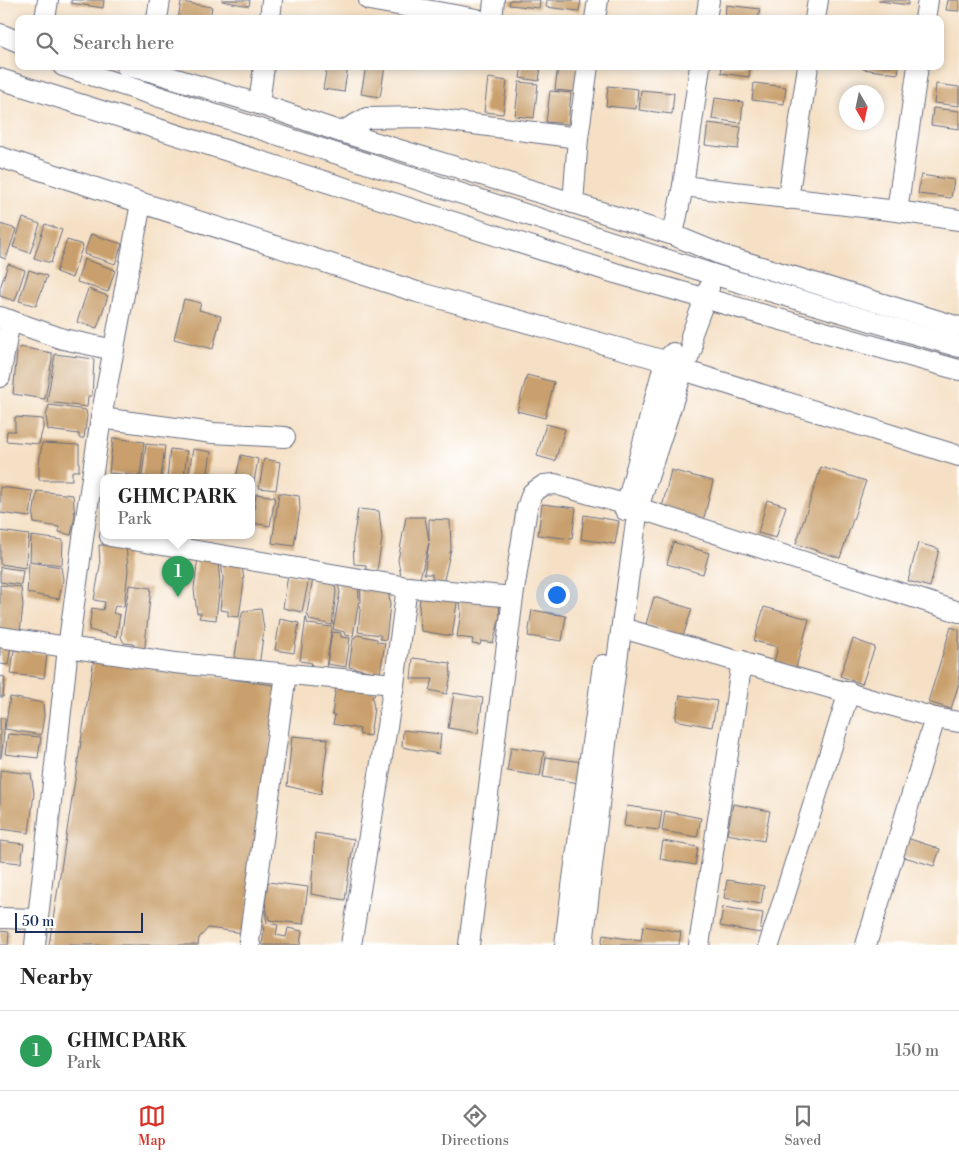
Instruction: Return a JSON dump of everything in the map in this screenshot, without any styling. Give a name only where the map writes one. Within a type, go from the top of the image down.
[{"type":"street","points":[[46,15],[48,0]]},
{"type":"street","points":[[158,15],[160,0]]},
{"type":"street","points":[[270,15],[272,0]]},
{"type":"street","points":[[375,0],[455,15]]},
{"type":"street","points":[[492,15],[494,0]]},
{"type":"street","points":[[596,15],[598,0]]},
{"type":"street","points":[[707,15],[709,0]]},
{"type":"street","points":[[816,15],[818,0]]},
{"type":"street","points":[[926,15],[928,0]]},
{"type":"street","points":[[0,34],[15,40]]},
{"type":"street","points":[[0,46],[15,51]]},
{"type":"street","points":[[75,70],[715,275],[959,347]]},
{"type":"street","points":[[157,70],[341,132],[673,235],[722,255],[959,327]]},
{"type":"street","points":[[259,104],[263,70]]},
{"type":"street","points":[[573,203],[578,138],[587,70]]},
{"type":"street","points":[[673,235],[683,186],[699,70]]},
{"type":"street","points":[[788,199],[807,70]]},
{"type":"street","points":[[897,211],[917,70]]},
{"type":"street","points":[[0,79],[615,274],[959,370]]},
{"type":"street","points":[[341,132],[367,118],[420,117],[578,138]]},
{"type":"street","points":[[0,157],[417,292],[665,361],[683,370],[959,456]]},
{"type":"street","points":[[683,186],[959,220]]},
{"type":"street","points":[[35,945],[68,648],[100,418],[141,203]]},
{"type":"street","points":[[583,945],[608,726],[622,628],[632,506],[692,349],[691,336],[722,255]]},
{"type":"street","points":[[0,377],[5,319],[63,339],[114,350]]},
{"type":"street","points":[[565,945],[573,879],[632,506],[665,361],[691,336]]},
{"type":"street","points":[[100,418],[214,433],[285,437]]},
{"type":"street","points":[[469,945],[513,597],[527,508],[532,493],[544,486],[555,484],[632,506],[959,612]]},
{"type":"street","points":[[84,531],[100,534]]},
{"type":"street","points":[[128,539],[407,586],[513,597]]},
{"type":"street","points":[[351,945],[394,684],[407,586]]},
{"type":"street","points":[[622,628],[935,718],[959,722]]},
{"type":"street","points":[[0,637],[175,663],[394,684]]},
{"type":"street","points":[[699,945],[742,661]]},
{"type":"street","points":[[250,945],[249,941],[286,674]]},
{"type":"street","points":[[769,945],[848,692]]},
{"type":"street","points":[[866,945],[935,718]]},
{"type":"street","points":[[0,918],[38,919]]},
{"type":"building","points":[[71,0],[104,0],[103,8],[71,3]]},
{"type":"building","points":[[222,0],[250,0],[249,6]]},
{"type":"building","points":[[510,0],[540,0],[539,8],[509,5]]},
{"type":"building","points":[[547,0],[581,0],[579,11],[546,7]]},
{"type":"building","points":[[908,0],[908,5],[879,1]]},
{"type":"building","points":[[948,0],[959,0],[959,11],[946,10]]},
{"type":"building","points":[[181,2],[212,7],[211,15],[179,15]]},
{"type":"building","points":[[726,5],[760,9],[759,15],[725,15]]},
{"type":"building","points":[[326,70],[347,70],[344,92],[323,89]]},
{"type":"building","points":[[365,70],[384,70],[380,97],[361,94]]},
{"type":"building","points":[[521,70],[540,70],[539,81],[520,78]]},
{"type":"building","points":[[558,70],[578,70],[576,92],[555,90]]},
{"type":"building","points":[[721,70],[750,70],[749,77],[721,73]]},
{"type":"building","points":[[870,70],[898,70],[898,74]]},
{"type":"building","points":[[488,78],[507,81],[503,114],[484,112]]},
{"type":"building","points":[[519,82],[538,84],[534,118],[515,116]]},
{"type":"building","points":[[754,83],[786,87],[784,104],[752,100]]},
{"type":"building","points":[[936,84],[959,87],[959,106],[934,103]]},
{"type":"building","points":[[608,86],[638,89],[636,109],[606,106]]},
{"type":"building","points":[[641,90],[674,93],[672,114],[639,110]]},
{"type":"building","points":[[550,91],[571,93],[568,124],[546,122]]},
{"type":"building","points":[[715,98],[743,102],[741,123],[712,119]]},
{"type":"building","points":[[933,108],[959,111],[959,129],[931,125]]},
{"type":"building","points":[[708,123],[741,127],[738,149],[705,145]]},
{"type":"building","points":[[921,175],[954,180],[951,198],[918,194]]},
{"type":"building","points":[[23,218],[40,224],[30,253],[13,247]]},
{"type":"building","points":[[0,224],[16,229],[6,259],[0,257]]},
{"type":"building","points":[[45,224],[62,230],[51,263],[34,258]]},
{"type":"building","points":[[91,234],[122,244],[115,264],[84,254]]},
{"type":"building","points":[[67,240],[83,245],[72,278],[56,272]]},
{"type":"building","points":[[84,259],[115,270],[108,292],[77,282]]},
{"type":"building","points":[[8,264],[25,270],[15,301],[0,296],[0,288]]},
{"type":"building","points":[[29,270],[47,276],[36,306],[19,301]]},
{"type":"building","points":[[88,289],[108,296],[97,328],[77,322]]},
{"type":"building","points":[[184,299],[201,303],[199,310],[221,316],[213,349],[174,339]]},
{"type":"building","points":[[20,347],[52,353],[45,399],[13,394],[17,352]]},
{"type":"building","points":[[55,354],[94,359],[92,396],[88,396],[87,407],[47,402]]},
{"type":"building","points":[[527,375],[554,382],[545,418],[517,411]]},
{"type":"building","points":[[49,405],[86,410],[84,438],[79,438],[79,434],[48,430],[46,416]]},
{"type":"building","points":[[15,417],[43,419],[39,444],[6,441],[7,431],[15,431]]},
{"type":"building","points":[[546,424],[565,429],[555,461],[537,456]]},
{"type":"building","points":[[113,438],[144,442],[140,474],[109,473]]},
{"type":"building","points":[[42,443],[79,445],[79,471],[72,471],[72,480],[39,480]]},
{"type":"building","points":[[146,444],[165,446],[162,474],[142,474]]},
{"type":"building","points":[[170,449],[187,451],[184,474],[167,474]]},
{"type":"building","points":[[193,449],[211,452],[208,474],[189,474]]},
{"type":"building","points":[[241,455],[258,459],[255,476],[255,474],[237,474]]},
{"type":"building","points":[[264,459],[280,462],[276,490],[259,488]]},
{"type":"building","points":[[821,467],[866,481],[840,558],[796,544]]},
{"type":"building","points":[[671,470],[713,481],[703,522],[661,512]]},
{"type":"building","points":[[0,487],[33,491],[30,517],[0,513]]},
{"type":"building","points":[[37,491],[73,495],[75,516],[71,535],[59,532],[59,527],[34,523],[33,516]]},
{"type":"building","points":[[279,493],[299,496],[300,509],[294,546],[272,543]]},
{"type":"building","points":[[256,494],[275,497],[270,526],[255,524]]},
{"type":"building","points":[[767,500],[786,506],[776,538],[758,533]]},
{"type":"building","points":[[542,504],[576,508],[572,539],[538,535]]},
{"type":"building","points":[[358,509],[379,511],[382,539],[377,571],[366,570],[366,565],[354,564],[353,540]]},
{"type":"building","points":[[584,515],[619,521],[615,544],[581,539]]},
{"type":"building","points":[[406,517],[425,517],[429,541],[429,519],[450,520],[451,549],[443,584],[432,582],[432,574],[424,574],[429,543],[420,578],[401,576],[398,560]]},
{"type":"building","points":[[0,531],[29,535],[25,568],[0,564]]},
{"type":"building","points":[[31,536],[63,540],[62,565],[30,561]]},
{"type":"building","points":[[673,542],[709,553],[703,574],[667,564]]},
{"type":"building","points":[[918,543],[939,549],[930,587],[908,581]]},
{"type":"building","points":[[99,545],[126,545],[128,570],[124,607],[115,606],[113,613],[120,615],[116,637],[89,630],[92,608],[103,610],[105,602],[94,600],[100,566]]},
{"type":"building","points":[[198,557],[218,561],[220,584],[216,620],[199,618],[201,613],[197,613],[194,589]]},
{"type":"building","points":[[29,562],[61,567],[63,580],[59,599],[27,593]]},
{"type":"building","points":[[221,562],[242,563],[244,582],[239,617],[228,616],[228,611],[220,610],[223,578]]},
{"type":"building","points":[[0,567],[23,570],[21,585],[0,582]]},
{"type":"building","points":[[288,575],[309,578],[302,612],[283,608]]},
{"type":"building","points":[[313,578],[334,579],[336,592],[332,625],[310,620],[307,613]]},
{"type":"building","points":[[337,581],[358,582],[359,599],[353,636],[345,635],[344,632],[333,629],[340,592]]},
{"type":"building","points":[[360,583],[388,587],[390,605],[386,640],[380,639],[380,635],[358,632],[361,600]]},
{"type":"building","points":[[0,585],[21,587],[23,605],[20,633],[0,630]]},
{"type":"building","points":[[129,585],[151,588],[144,655],[133,654],[134,644],[124,643],[121,637]]},
{"type":"building","points":[[421,592],[458,597],[452,636],[421,631],[419,606]]},
{"type":"building","points":[[460,596],[499,599],[500,617],[493,643],[481,641],[480,645],[472,644],[473,639],[457,637],[461,612]]},
{"type":"building","points":[[654,597],[692,609],[683,636],[646,624]]},
{"type":"building","points":[[764,607],[809,619],[796,668],[774,662],[778,647],[754,641]]},
{"type":"building","points":[[261,609],[264,629],[259,666],[234,663],[243,611]]},
{"type":"building","points":[[532,610],[566,616],[562,641],[528,636]]},
{"type":"building","points":[[306,617],[308,624],[332,627],[326,668],[311,666],[312,663],[300,661]]},
{"type":"building","points":[[280,619],[299,623],[294,653],[275,650]]},
{"type":"building","points":[[951,627],[959,630],[959,683],[951,709],[928,702]]},
{"type":"building","points":[[332,632],[341,633],[341,637],[350,638],[346,667],[327,664]]},
{"type":"building","points":[[357,635],[377,639],[377,642],[385,643],[380,673],[349,667],[353,639]]},
{"type":"building","points":[[853,639],[875,647],[862,684],[840,676]]},
{"type":"building","points":[[0,643],[11,645],[8,665],[0,664]]},
{"type":"building","points":[[14,650],[47,654],[44,678],[11,674]]},
{"type":"building","points":[[413,658],[450,663],[451,675],[447,694],[429,690],[433,679],[411,679]]},
{"type":"building","points":[[94,659],[279,686],[244,933],[208,928],[199,938],[198,945],[49,945]]},
{"type":"building","points":[[0,676],[5,677],[3,697],[0,697]]},
{"type":"building","points":[[336,685],[374,691],[375,695],[372,696],[374,708],[370,736],[359,734],[360,729],[333,724],[335,715],[332,715]]},
{"type":"building","points":[[454,693],[483,698],[478,733],[448,728]]},
{"type":"building","points":[[680,695],[717,701],[712,727],[675,720]]},
{"type":"building","points":[[10,697],[43,703],[44,716],[41,735],[5,729]]},
{"type":"building","points":[[0,718],[5,719],[1,758],[0,758]]},
{"type":"building","points":[[403,730],[441,734],[439,754],[402,747]]},
{"type":"building","points":[[8,734],[41,737],[38,758],[5,754]]},
{"type":"building","points":[[292,736],[328,739],[321,794],[287,786]]},
{"type":"building","points":[[511,747],[544,752],[540,776],[507,771]]},
{"type":"building","points":[[546,757],[582,762],[579,783],[543,777]]},
{"type":"building","points":[[0,770],[31,774],[34,793],[29,833],[0,829]]},
{"type":"building","points":[[733,804],[770,811],[764,841],[727,834]]},
{"type":"building","points":[[627,806],[662,811],[659,830],[624,826]]},
{"type":"building","points":[[665,811],[701,818],[697,837],[662,831]]},
{"type":"building","points":[[315,833],[354,839],[345,900],[311,894]]},
{"type":"building","points":[[907,838],[940,849],[934,866],[901,856]]},
{"type":"building","points":[[0,841],[24,844],[21,863],[0,861]]},
{"type":"building","points":[[663,841],[698,847],[695,865],[660,859]]},
{"type":"building","points":[[727,880],[764,886],[761,904],[724,898]]},
{"type":"building","points":[[268,882],[308,887],[303,924],[269,920],[265,903]]},
{"type":"building","points":[[264,906],[267,923],[278,925],[276,935],[286,937],[288,928],[302,931],[300,945],[262,945]]},
{"type":"building","points":[[723,907],[763,913],[760,933],[720,926]]},
{"type":"building","points":[[643,926],[681,932],[679,945],[601,945],[603,935],[641,941]]},
{"type":"building","points":[[0,931],[9,932],[8,945],[0,945]]},
{"type":"place","name":"GHMC PARK","points":[[178,597]]}]
